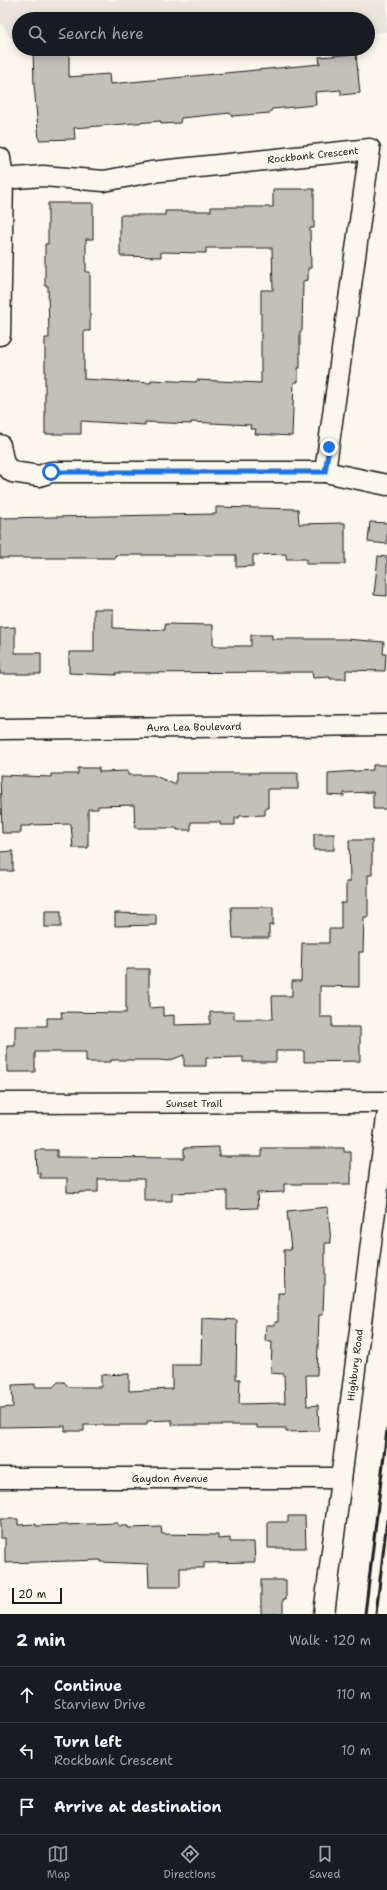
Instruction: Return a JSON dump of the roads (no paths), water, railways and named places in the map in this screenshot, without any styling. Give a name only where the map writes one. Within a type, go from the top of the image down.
[{"type":"street","name":"Rockbank Crescent","points":[[3,179],[43,176],[104,181],[151,172],[370,149],[325,472]]},
{"type":"street","points":[[0,158],[3,179],[0,335]]},
{"type":"street","points":[[0,445],[4,464],[12,472],[39,476],[51,472],[325,472],[387,485]]},
{"type":"street","name":"Aura Lea Boulevard","points":[[0,729],[387,725]]},
{"type":"street","name":"Sunset Trail","points":[[0,1104],[387,1102]]},
{"type":"street","name":"Highbury Road","points":[[324,1614],[387,1117]]},
{"type":"street","name":"Gaydon Avenue","points":[[0,1478],[341,1478]]},
{"type":"railway","points":[[365,1614],[387,1430]]},
{"type":"railway","points":[[376,1614],[387,1520]]}]
